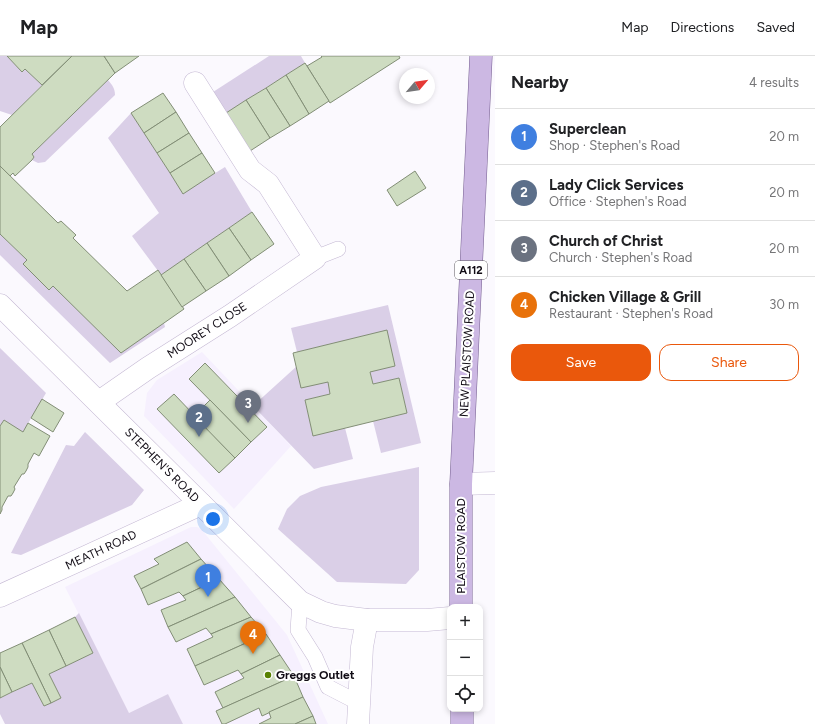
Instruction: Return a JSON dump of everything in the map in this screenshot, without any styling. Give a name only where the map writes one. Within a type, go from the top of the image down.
[{"type":"main road","name":"NEW PLAISTOW ROAD","points":[[461,484],[481,56]]},
{"type":"main road","name":"PLAISTOW ROAD","points":[[461,484],[461,604]]},
{"type":"main road","points":[[462,712],[462,724]]},
{"type":"street","points":[[195,83],[250,170],[268,184],[315,258]]},
{"type":"street","name":"MOOREY CLOSE","points":[[98,402],[230,316],[315,258]]},
{"type":"street","name":"STEPHEN'S ROAD","points":[[0,305],[300,602],[321,612],[335,616],[368,620],[427,620],[447,618]]},
{"type":"street","points":[[461,484],[495,483]]},
{"type":"street","name":"MEATH ROAD","points":[[0,596],[201,504]]},
{"type":"street","points":[[358,714],[362,647],[368,620]]},
{"type":"lane","name":"MOOREY CLOSE","points":[[315,258],[338,249]]},
{"type":"lane","points":[[300,602],[298,630],[315,657],[328,688],[358,714]]},
{"type":"shaded area","points":[[0,56],[7,56],[22,72],[25,69],[42,85],[12,115],[0,111]]},
{"type":"shaded area","points":[[269,56],[301,56],[305,63],[226,113],[213,92]]},
{"type":"shaded area","points":[[108,80],[114,88],[115,95],[45,162],[38,163],[32,160],[34,157],[32,154]]},
{"type":"shaded area","points":[[131,113],[183,193],[225,167],[252,212],[161,275],[132,236],[159,213],[108,138]]},
{"type":"shaded area","points":[[0,234],[27,260],[23,264],[49,290],[53,286],[164,323],[165,327],[110,363],[0,255]]},
{"type":"shaded area","points":[[388,305],[421,443],[381,453],[373,421],[407,413],[399,378],[373,384],[370,372],[387,331],[297,352],[291,328]]},
{"type":"shaded area","points":[[0,348],[46,393],[23,432],[4,420],[0,426]]},
{"type":"shaded area","points":[[202,352],[291,446],[234,509],[144,416],[147,393],[157,380]]},
{"type":"shaded area","points":[[297,366],[328,382],[330,394],[305,400],[313,435],[345,428],[353,459],[314,469],[253,406]]},
{"type":"shaded area","points":[[85,432],[144,490],[132,505],[21,555],[11,553],[66,445],[74,446]]},
{"type":"shaded area","points":[[419,467],[419,570],[406,584],[337,582],[278,529],[287,509],[300,496],[321,487]]},
{"type":"shaded area","points":[[191,527],[197,527],[202,530],[287,635],[328,724],[183,724],[168,694],[129,713],[65,587]]},
{"type":"shaded area","points":[[79,613],[129,713],[168,694],[183,724],[5,724],[0,714],[0,698],[32,683],[44,706],[61,698],[49,674],[93,653],[75,617]]},
{"type":"building","points":[[7,56],[72,56],[42,85],[25,69],[22,72]]},
{"type":"building","points":[[72,56],[104,56],[115,73],[32,154],[34,157],[32,160],[15,176],[13,173],[10,176],[0,166],[0,127]]},
{"type":"building","points":[[104,56],[139,56],[115,73]]},
{"type":"building","points":[[321,56],[399,56],[400,58],[330,103],[307,66],[322,57]]},
{"type":"building","points":[[305,63],[329,101],[309,114],[286,75]]},
{"type":"building","points":[[286,75],[309,114],[290,126],[266,88]]},
{"type":"building","points":[[266,88],[290,126],[270,138],[246,100]]},
{"type":"building","points":[[163,93],[176,112],[144,133],[131,113]]},
{"type":"building","points":[[246,100],[270,138],[250,151],[226,113]]},
{"type":"building","points":[[176,112],[189,133],[157,153],[144,133]]},
{"type":"building","points":[[189,133],[202,153],[170,173],[157,153]]},
{"type":"building","points":[[202,153],[215,173],[183,194],[170,173]]},
{"type":"building","points":[[0,166],[58,223],[61,221],[76,235],[73,238],[127,291],[158,270],[184,309],[121,353],[53,286],[49,290],[23,264],[27,260],[0,234]]},
{"type":"building","points":[[415,171],[426,188],[397,206],[387,190]]},
{"type":"building","points":[[252,212],[274,244],[251,260],[229,228]]},
{"type":"building","points":[[229,228],[251,260],[229,276],[207,243]]},
{"type":"building","points":[[207,243],[229,276],[206,291],[184,259]]},
{"type":"building","points":[[184,259],[206,291],[182,307],[161,275]]},
{"type":"building","points":[[387,330],[395,366],[370,372],[373,384],[399,378],[407,413],[313,436],[305,400],[330,394],[328,382],[301,388],[293,353]]},
{"type":"building","points":[[205,363],[267,427],[251,442],[189,379]]},
{"type":"building","points":[[174,394],[235,458],[219,473],[157,409]]},
{"type":"building","points":[[42,399],[64,413],[53,432],[31,418]]},
{"type":"building","points":[[210,400],[251,442],[235,458],[194,416]]},
{"type":"building","points":[[4,420],[23,432],[28,423],[50,436],[39,456],[34,453],[26,471],[22,474],[14,487],[15,489],[13,493],[11,496],[8,496],[0,514],[0,426]]},
{"type":"building","points":[[187,542],[201,559],[141,589],[134,576],[159,564],[154,559]]},
{"type":"building","points":[[201,559],[219,579],[183,596],[179,592],[148,605],[141,589]]},
{"type":"building","points":[[219,579],[235,597],[168,627],[161,610],[186,600],[183,596]]},
{"type":"building","points":[[235,597],[251,617],[211,634],[206,628],[176,642],[168,627]]},
{"type":"building","points":[[75,617],[93,653],[66,666],[49,630]]},
{"type":"building","points":[[251,617],[266,634],[195,666],[187,649],[213,637],[211,634]]},
{"type":"building","points":[[49,630],[66,666],[49,674],[61,698],[51,703],[22,643]]},
{"type":"building","points":[[266,634],[280,655],[241,674],[238,670],[204,685],[195,666]]},
{"type":"building","points":[[22,643],[51,703],[44,706],[32,683],[12,692],[0,667],[0,653]]},
{"type":"building","points":[[280,655],[294,676],[223,708],[215,692],[244,678],[241,674]]},
{"type":"building","points":[[0,667],[12,692],[0,698]]},
{"type":"building","points":[[294,676],[303,697],[262,716],[259,708],[222,724],[216,711]]},
{"type":"building","points":[[303,697],[313,716],[295,724],[259,724],[271,718],[269,712]]},
{"type":"building","points":[[313,716],[316,724],[295,724]]},
{"type":"place","name":"Church of Christ","points":[[248,423]]},
{"type":"place","name":"Lady Click Services","points":[[199,437]]},
{"type":"place","name":"Superclean","points":[[208,597]]},
{"type":"place","name":"Chicken Village & Grill","points":[[253,654]]},
{"type":"place","name":"Greggs Outlet","points":[[268,675]]}]
